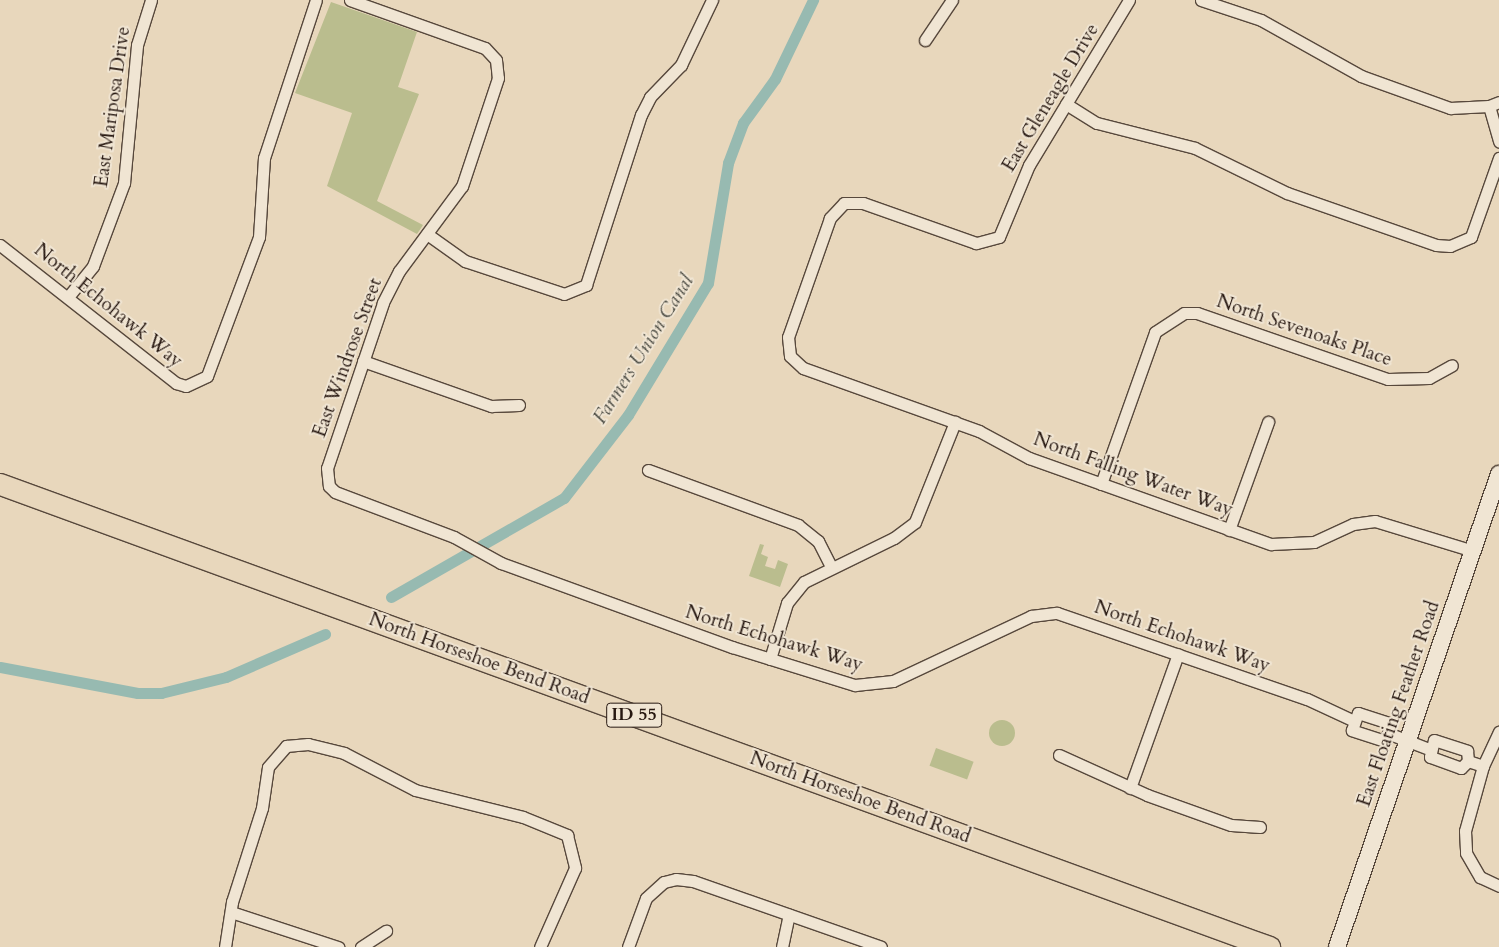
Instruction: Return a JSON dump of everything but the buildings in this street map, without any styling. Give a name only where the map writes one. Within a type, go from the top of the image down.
[{"type":"highway","name":"North Horseshoe Bend Road","points":[[0,484],[1269,947]]},
{"type":"main road","name":"East Floating Feather Road","points":[[1337,947],[1499,474]]},
{"type":"street","name":"East Mariposa Drive","points":[[68,296],[93,266],[124,183],[137,45],[151,0]]},
{"type":"street","name":"North Echohawk Way","points":[[0,245],[68,296],[176,382],[197,383],[215,365],[259,237],[264,158],[316,0]]},
{"type":"street","name":"East Windrose Street","points":[[329,486],[327,468],[363,361],[392,285],[462,186],[498,78],[496,60],[485,48],[350,0]]},
{"type":"street","points":[[427,234],[465,261],[564,294],[577,292],[592,277],[641,115],[650,97],[681,65],[712,0]]},
{"type":"street","points":[[925,40],[952,0]]},
{"type":"street","name":"East Gleneagle Drive","points":[[790,356],[791,328],[830,218],[844,204],[863,203],[976,243],[992,242],[1003,229],[1029,165],[1129,0]]},
{"type":"street","points":[[1201,0],[1261,20],[1370,79],[1450,108],[1494,104],[1499,142]]},
{"type":"street","points":[[1066,104],[1098,123],[1195,148],[1287,193],[1436,245],[1463,243],[1477,226],[1499,158]]},
{"type":"street","name":"North Sevenoaks Place","points":[[1101,484],[1155,332],[1173,317],[1197,312],[1399,381],[1429,378],[1452,365]]},
{"type":"street","name":"North Falling Water Way","points":[[790,356],[803,368],[955,422],[1029,458],[1229,530],[1290,547],[1376,521],[1473,551]]},
{"type":"street","points":[[363,361],[491,406],[519,405]]},
{"type":"street","points":[[770,659],[794,592],[832,568],[894,538],[915,522],[955,422]]},
{"type":"street","points":[[1229,530],[1268,422]]},
{"type":"street","points":[[648,470],[798,525],[818,541],[832,568]]},
{"type":"street","name":"North Echohawk Way","points":[[329,486],[342,496],[467,544],[482,552],[770,659],[855,685],[880,685],[1044,613],[1069,616],[1178,654],[1352,720]]},
{"type":"street","points":[[1130,788],[1178,654]]},
{"type":"street","name":"North Echohawk Way","points":[[1358,713],[1391,724],[1390,734],[1385,741],[1352,730],[1352,720],[1358,713]]},
{"type":"street","points":[[1499,732],[1483,766],[1465,831],[1466,854],[1480,877],[1499,886]]},
{"type":"street","name":"North Echohawk Way","points":[[1390,734],[1429,749],[1430,757],[1461,768],[1468,761]]},
{"type":"street","points":[[1429,749],[1434,740],[1467,751],[1468,761],[1483,766]]},
{"type":"street","points":[[226,947],[231,912],[262,808],[268,767],[286,746],[308,744],[344,753],[414,790],[558,828],[572,842],[575,868],[540,947]]},
{"type":"street","points":[[1059,755],[1130,788],[1231,824],[1260,826]]},
{"type":"street","points":[[628,947],[646,898],[664,882],[693,881],[880,947]]},
{"type":"street","points":[[231,912],[338,947]]},
{"type":"street","points":[[782,947],[789,915]]},
{"type":"street","points":[[361,947],[386,931]]},
{"type":"green space","points":[[331,2],[417,32],[398,87],[419,94],[377,201],[423,225],[417,234],[327,186],[352,113],[295,93]]},
{"type":"green space","points":[[760,544],[764,545],[761,554],[768,557],[765,566],[775,569],[778,560],[788,564],[780,587],[749,576]]},
{"type":"green space","points":[[1002,720],[1011,724],[1015,733],[1011,742],[1002,746],[993,742],[989,733],[993,724]]},
{"type":"green space","points":[[936,748],[974,762],[967,780],[930,766]]},
{"type":"waterway","name":"Farmers Union Canal","points":[[391,597],[564,498],[628,415],[708,283],[728,163],[743,123],[775,79],[813,0]]},
{"type":"waterway","name":"Farmers Union Canal","points":[[0,667],[138,693],[161,693],[226,677],[325,634]]}]
